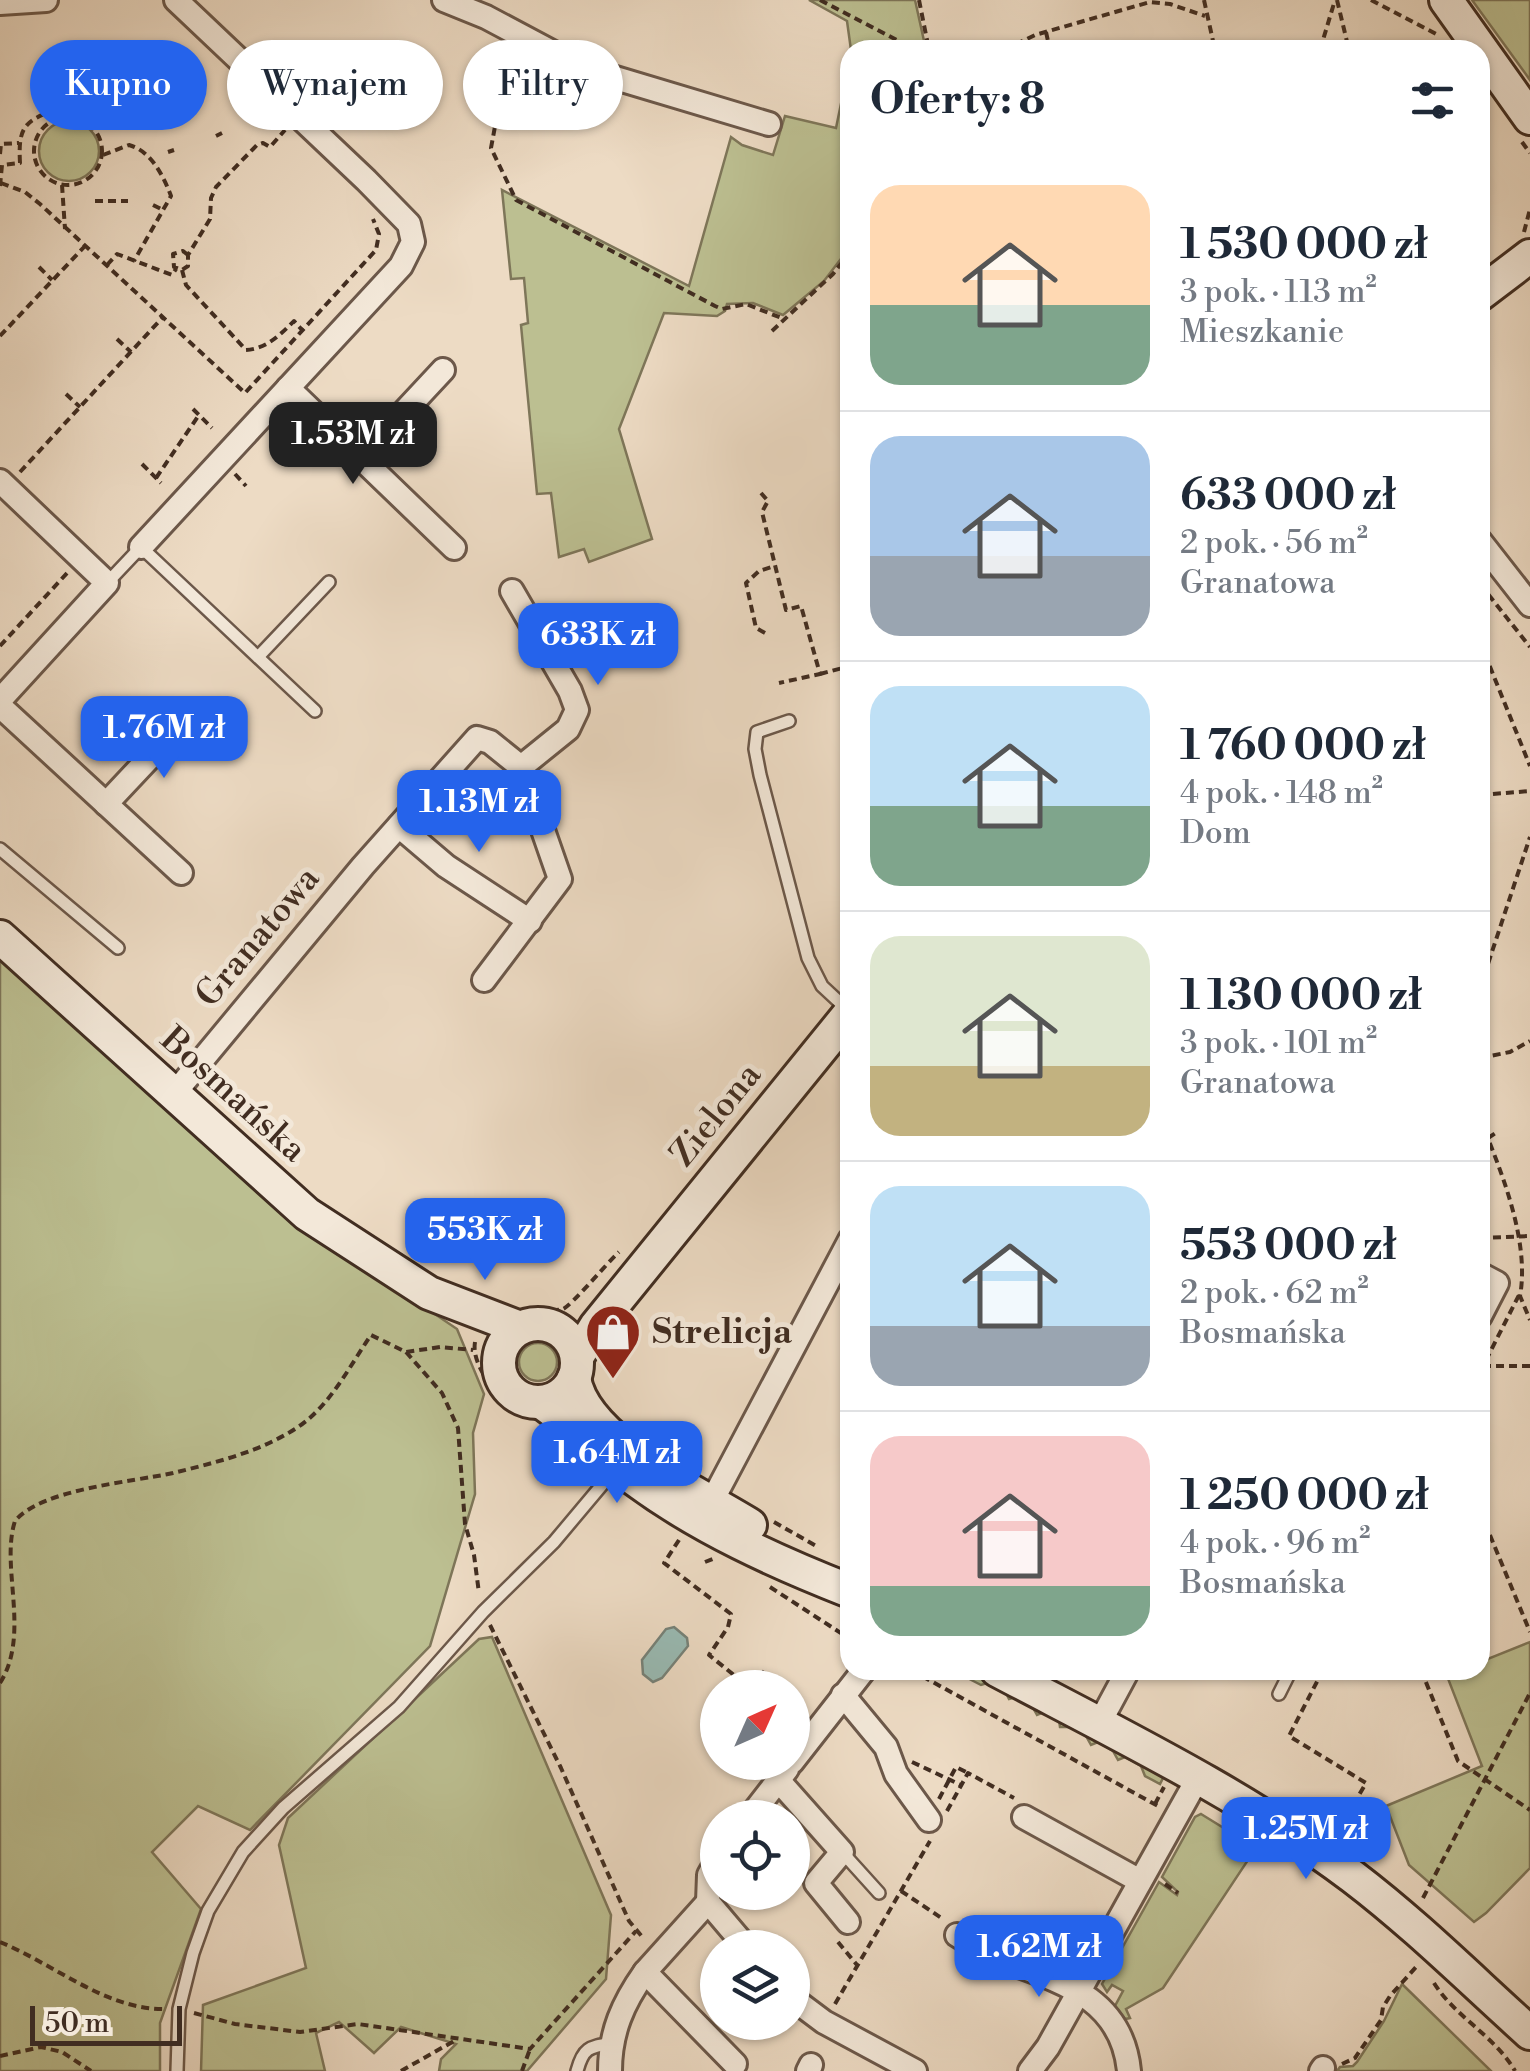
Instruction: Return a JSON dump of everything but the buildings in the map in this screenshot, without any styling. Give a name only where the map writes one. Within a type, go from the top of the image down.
[{"type":"street","points":[[0,3],[46,0]]},
{"type":"street","points":[[141,546],[401,266],[410,253],[413,234],[409,224],[366,180],[176,0]]},
{"type":"street","points":[[444,0],[582,68],[768,124]]},
{"type":"street","points":[[1446,0],[1474,40]]},
{"type":"street","points":[[1490,62],[1530,118]]},
{"type":"street","points":[[1490,283],[1527,244]]},
{"type":"street","points":[[361,458],[443,370]]},
{"type":"street","points":[[288,388],[454,548]]},
{"type":"street","points":[[8,478],[107,583],[0,703],[181,872]]},
{"type":"street","points":[[1490,553],[1530,605]]},
{"type":"street","points":[[484,980],[560,879],[522,767],[568,729],[577,710],[512,591]]},
{"type":"street","points":[[106,804],[183,722]]},
{"type":"street","name":"Granatowa","points":[[173,1096],[477,738],[490,742],[522,767]]},
{"type":"street","points":[[399,826],[446,866],[530,921]]},
{"type":"street","name":"Bosmańska","points":[[0,938],[307,1214],[429,1293],[494,1348],[483,1350],[510,1390],[531,1408]]},
{"type":"street","name":"Zielona","points":[[531,1408],[564,1392],[584,1342],[840,1025]]},
{"type":"street","points":[[712,1501],[840,1259]]},
{"type":"street","name":"Zielona","points":[[535,1321],[582,1312],[645,1267]]},
{"type":"street","name":"Bosmańska","points":[[429,1293],[535,1321]]},
{"type":"street","points":[[483,1350],[506,1341],[535,1321],[567,1337],[576,1367],[576,1388],[592,1415],[614,1439],[840,1584]]},
{"type":"street","points":[[531,1408],[563,1417],[617,1467],[675,1506],[804,1574],[840,1587]]},
{"type":"street","points":[[810,1739],[856,1680]]},
{"type":"street","points":[[1016,1680],[1280,1827],[1351,1876],[1440,1949],[1530,2033]]},
{"type":"street","points":[[1099,1724],[1123,1680]]},
{"type":"street","points":[[843,1695],[886,1747],[892,1767],[928,1820]]},
{"type":"street","points":[[1030,2071],[1148,1879],[1198,1778]]},
{"type":"street","points":[[764,1800],[779,1780]]},
{"type":"street","points":[[796,1780],[842,1852],[816,1883],[848,1922]]},
{"type":"street","points":[[1024,1817],[1148,1879]]},
{"type":"street","points":[[610,2071],[614,2026],[630,1993],[660,1952],[700,1910]]},
{"type":"street","points":[[715,1910],[732,1930]]},
{"type":"street","points":[[956,1936],[1080,1992],[1108,2014],[1116,2026],[1124,2042],[1129,2071]]},
{"type":"street","points":[[645,1972],[735,2064]]},
{"type":"street","points":[[810,2012],[915,2071]]},
{"type":"lane","points":[[107,583],[141,546],[315,711]]},
{"type":"lane","points":[[258,657],[329,582]]},
{"type":"lane","points":[[789,720],[758,732],[754,750],[808,958],[822,986],[840,1003]]},
{"type":"lane","points":[[0,849],[118,948]]},
{"type":"lane","points":[[176,2071],[179,2009],[208,1912],[244,1852],[274,1817],[399,1706],[554,1542],[617,1467]]},
{"type":"lane","points":[[1279,1694],[1286,1680]]},
{"type":"lane","points":[[842,1852],[880,1892]]},
{"type":"lane","points":[[577,2071],[587,2047],[611,2043]]},
{"type":"path","points":[[820,0],[897,40]]},
{"type":"path","points":[[919,0],[927,40]]},
{"type":"path","points":[[1204,0],[1212,40]]},
{"type":"path","points":[[1323,40],[1336,0]]},
{"type":"path","points":[[1336,0],[1346,40]]},
{"type":"path","points":[[1371,0],[1441,37]]},
{"type":"path","points":[[1027,40],[1150,2],[1205,16]]},
{"type":"path","points":[[513,32],[490,148],[516,200],[715,306],[746,304],[784,319]]},
{"type":"path","points":[[1046,32],[1048,40]]},
{"type":"path","points":[[59,118],[80,118],[98,132],[102,154],[93,175],[73,185],[62,185],[42,174],[36,164],[35,142],[47,124],[59,118]]},
{"type":"path","points":[[2,165],[20,163],[19,143],[30,121]]},
{"type":"path","points":[[107,265],[118,254],[172,276],[188,266],[188,255],[210,219],[216,186],[257,145],[270,147],[285,130]]},
{"type":"path","points":[[19,143],[1,144],[0,185],[24,192],[245,393],[376,250],[378,234],[368,208]]},
{"type":"path","points":[[102,154],[129,145],[142,150],[164,179],[171,196],[134,261]]},
{"type":"path","points":[[62,185],[65,228]]},
{"type":"path","points":[[95,201],[128,201]]},
{"type":"path","points":[[153,205],[163,210]]},
{"type":"path","points":[[1527,244],[1530,209]]},
{"type":"path","points":[[0,334],[84,246]]},
{"type":"path","points":[[188,255],[183,251],[171,260],[186,285],[246,350],[271,342],[294,321],[304,331]]},
{"type":"path","points":[[772,332],[840,266]]},
{"type":"path","points":[[40,267],[52,280]]},
{"type":"path","points":[[8,478],[163,316]]},
{"type":"path","points":[[117,339],[131,352]]},
{"type":"path","points":[[66,394],[80,407]]},
{"type":"path","points":[[193,409],[212,428]]},
{"type":"path","points":[[156,478],[199,416]]},
{"type":"path","points":[[142,464],[161,483]]},
{"type":"path","points":[[761,493],[768,501],[762,512],[786,610],[802,606],[820,674]]},
{"type":"path","points":[[764,633],[756,628],[746,583],[759,571],[775,566]]},
{"type":"path","points":[[0,646],[70,568]]},
{"type":"path","points":[[1490,665],[1530,766]]},
{"type":"path","points":[[779,683],[840,669]]},
{"type":"path","points":[[1490,795],[1530,792]]},
{"type":"path","points":[[1490,958],[1530,836]]},
{"type":"path","points":[[1490,1056],[1510,1052],[1530,1041]]},
{"type":"path","points":[[1490,1137],[1497,1132]]},
{"type":"path","points":[[1490,1143],[1527,1236],[1529,1279],[1520,1296],[1530,1320]]},
{"type":"path","points":[[1490,1238],[1527,1236]]},
{"type":"path","points":[[535,1321],[574,1303],[591,1278]]},
{"type":"path","points":[[1524,1288],[1530,1291]]},
{"type":"path","points":[[4,1547],[5,1536],[26,1510],[58,1498],[248,1452],[297,1428],[328,1398],[371,1334],[406,1352],[442,1392],[458,1428],[465,1524],[484,1612],[636,1932],[660,1952]]},
{"type":"path","points":[[406,1352],[440,1347],[483,1350],[499,1395],[531,1408]]},
{"type":"path","points":[[1490,1366],[1530,1366]]},
{"type":"path","points":[[685,1532],[664,1563],[731,1614],[728,1627],[709,1655],[728,1670]]},
{"type":"path","points":[[1490,1535],[1530,1632]]},
{"type":"path","points":[[0,1683],[7,1672],[10,1652],[4,1582]]},
{"type":"path","points":[[787,1601],[840,1632]]},
{"type":"path","points":[[1318,1680],[1289,1736],[1366,1783],[1334,1837]]},
{"type":"path","points":[[1425,1680],[1458,1761],[1530,1810]]},
{"type":"path","points":[[1421,1902],[1530,1693]]},
{"type":"path","points":[[892,1767],[915,1761],[962,1786]]},
{"type":"path","points":[[928,1820],[956,1767],[968,1774]]},
{"type":"path","points":[[1148,1879],[1178,1893]]},
{"type":"path","points":[[901,1892],[947,1922],[956,1936]]},
{"type":"path","points":[[522,2071],[530,2049],[636,1932]]},
{"type":"path","points":[[0,1942],[143,2010],[179,2009],[235,2024],[300,2032],[358,2024],[530,2049]]},
{"type":"path","points":[[1322,2070],[1355,2058],[1381,2020],[1383,2006],[1421,1962]]},
{"type":"path","points":[[1434,1981],[1442,1995],[1515,2071]]},
{"type":"path","points":[[401,2071],[457,2040]]},
{"type":"path","points":[[0,2056],[40,2047],[62,2052],[91,2071]]},
{"type":"green space","points":[[809,0],[915,0],[924,40],[850,40],[847,21]]},
{"type":"green space","points":[[1472,0],[1530,0],[1530,80]]},
{"type":"green space","points":[[840,109],[840,260],[824,281],[783,315],[753,303],[727,304],[717,316],[664,313],[619,429],[652,539],[589,562],[584,549],[559,557],[551,493],[537,494],[521,325],[528,323],[524,278],[511,279],[502,190],[689,286],[731,137],[742,145],[773,155],[785,116],[836,128]]},
{"type":"green space","points":[[48,130],[90,130],[97,140],[97,162],[80,179],[58,179],[41,162],[41,140]]},
{"type":"green space","points":[[0,944],[293,1218],[457,1329],[484,1394],[473,1433],[475,1494],[430,1646],[250,1830],[198,1806],[152,1852],[201,1909],[160,2023],[160,2071],[0,2071]]},
{"type":"green space","points":[[538,1343],[552,1348],[557,1362],[552,1376],[538,1381],[524,1376],[519,1362],[524,1348]]},
{"type":"green space","points":[[492,1637],[611,1915],[606,1979],[527,2071],[439,2071],[441,2059],[456,2044],[401,2027],[374,2053],[339,2022],[316,2033],[325,2071],[201,2071],[203,2005],[306,1968],[279,1845],[288,1818],[479,1639]]},
{"type":"green space","points":[[1530,1642],[1530,1868],[1474,1922],[1409,1865],[1386,1806],[1482,1766],[1449,1680],[1490,1680],[1490,1658]]},
{"type":"green space","points":[[971,1680],[998,1682],[1057,1711],[1162,1771],[1160,1784],[1145,1776],[1141,1766],[1125,1757],[1118,1760],[1113,1751],[1098,1742],[1091,1745],[1086,1736],[1071,1727],[1060,1727],[1059,1720],[1044,1712],[1037,1715],[1032,1706],[1016,1697],[1009,1699],[1005,1691],[990,1682],[981,1685]]},
{"type":"green space","points":[[1201,1814],[1256,1848],[1163,1988],[1126,2009],[1130,2018],[1125,2019],[1115,2006],[1123,1991],[1112,1985],[1107,1992],[1102,1984],[1159,1882],[1177,1895],[1162,1877],[1195,1817]]},
{"type":"green space","points":[[1402,1984],[1491,2071],[1337,2071],[1357,2062]]},
{"type":"water","points":[[674,1627],[687,1638],[688,1646],[662,1678],[653,1682],[643,1674],[642,1660],[666,1629]]},
{"type":"place","name":"Strelicja","points":[[613,1381]]}]
